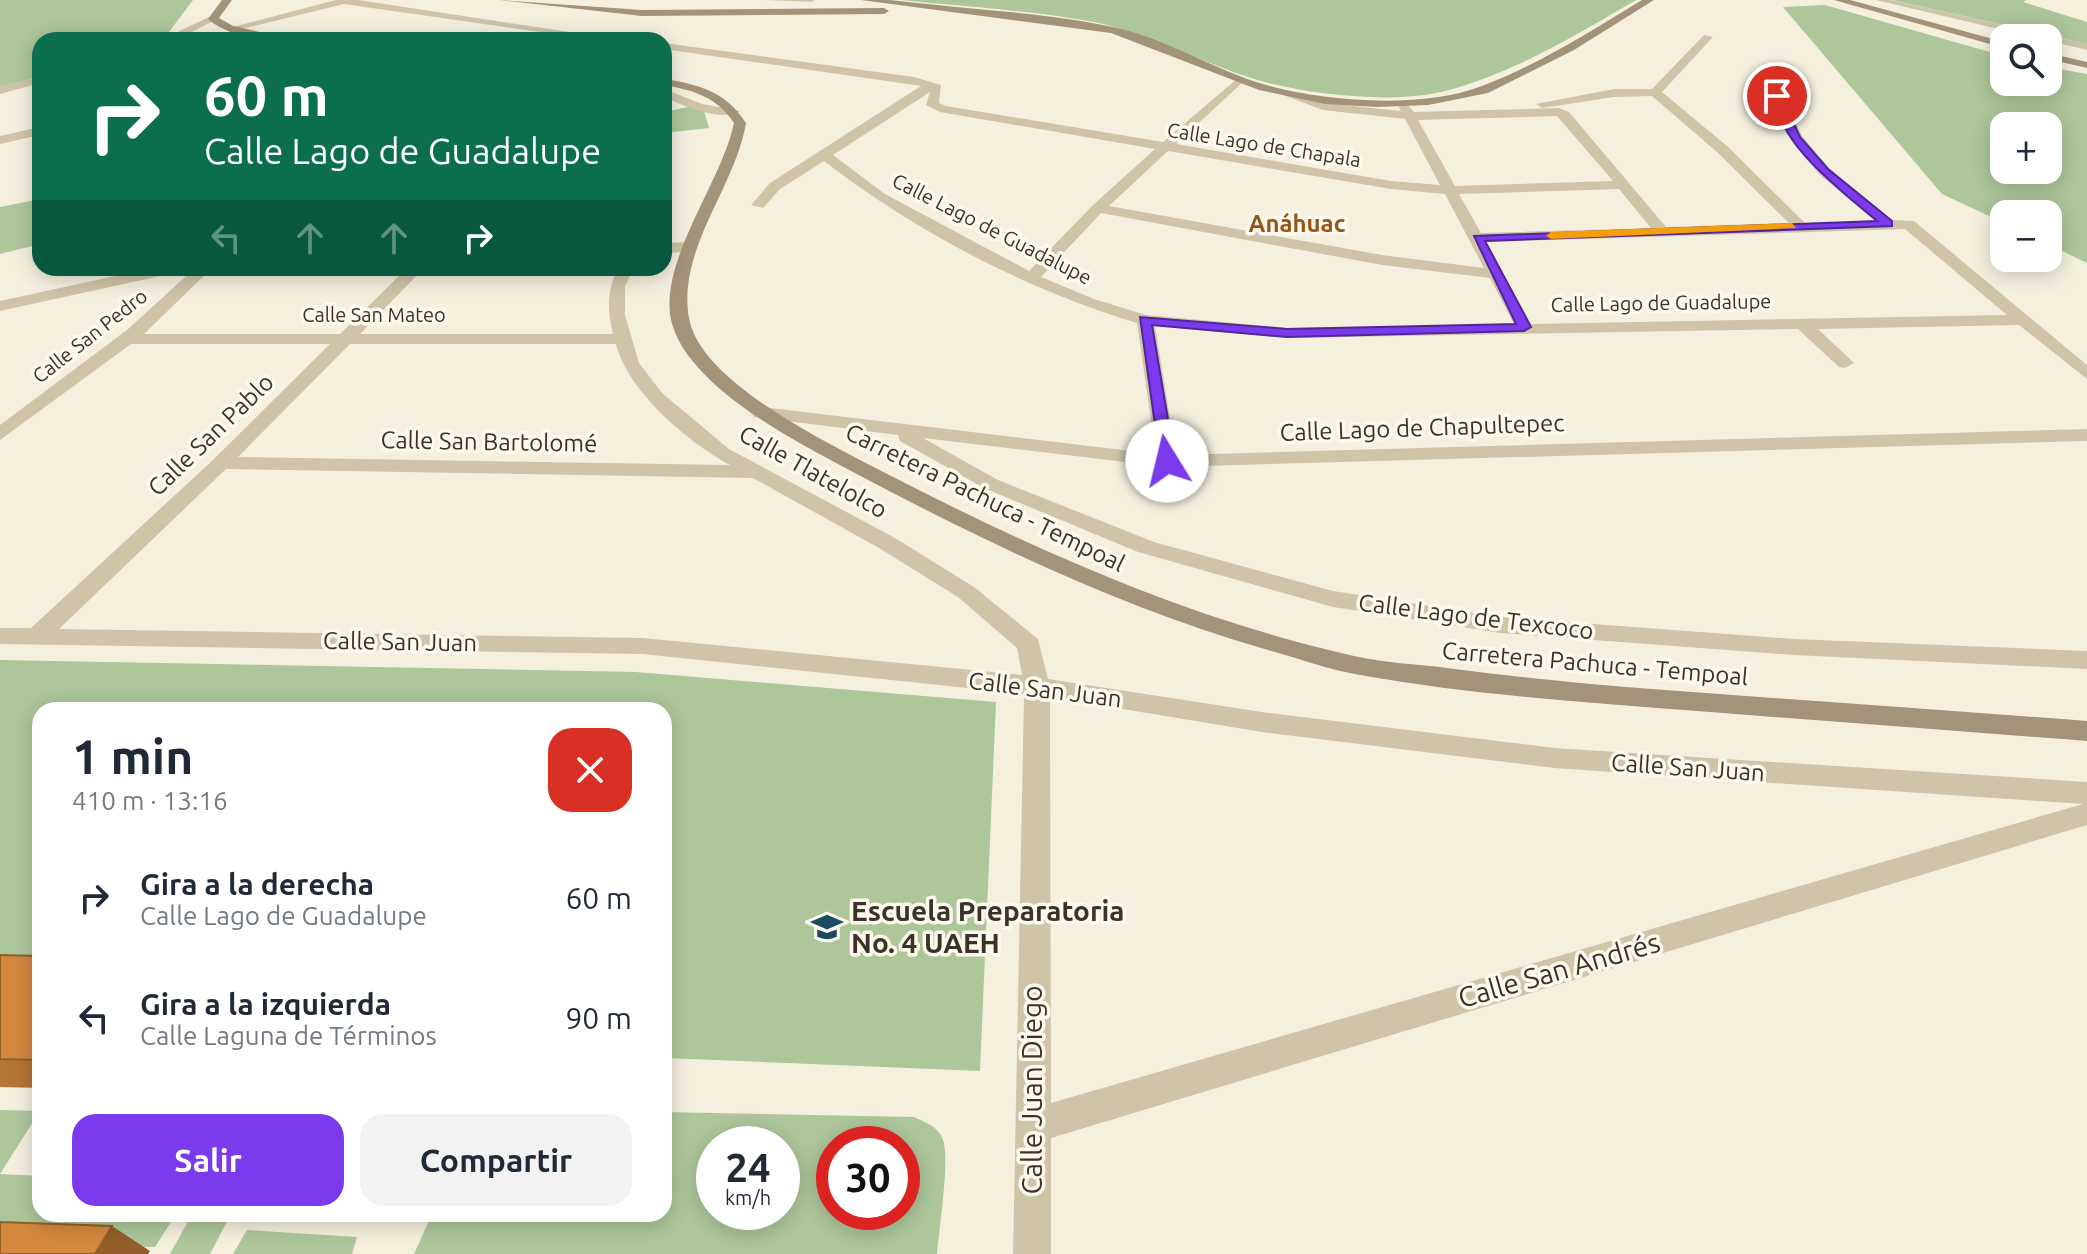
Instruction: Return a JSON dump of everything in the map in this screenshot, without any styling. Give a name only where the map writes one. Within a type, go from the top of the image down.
[{"type":"main road","points":[[227,0],[213,19],[230,29],[247,32]]},
{"type":"main road","points":[[503,0],[592,11],[963,11]]},
{"type":"main road","points":[[592,11],[652,0]]},
{"type":"main road","points":[[866,0],[1113,30],[1239,80],[1289,95]]},
{"type":"main road","points":[[1407,109],[1459,97],[1511,79],[1570,48],[1649,0]]},
{"type":"main road","points":[[1839,0],[1990,41]]},
{"type":"main road","points":[[2062,59],[2087,65]]},
{"type":"main road","points":[[672,84],[706,91],[734,111]]},
{"type":"main road","name":"Carretera Pachuca - Tempoal","points":[[734,111],[740,123],[736,144],[690,247],[681,282],[680,320],[702,361],[761,413],[948,514],[1075,574],[1203,623],[1357,666],[1558,691],[2087,731]]},
{"type":"street","points":[[230,29],[344,1],[562,32]]},
{"type":"street","points":[[184,32],[213,19]]},
{"type":"street","points":[[1655,92],[1708,37]]},
{"type":"street","points":[[672,47],[928,84],[926,89],[874,119],[775,186],[758,205]]},
{"type":"street","points":[[1031,278],[1098,208],[1239,80]]},
{"type":"street","points":[[1770,80],[1796,137],[1824,171],[1888,224]]},
{"type":"street","points":[[0,90],[32,82]]},
{"type":"street","name":"Calle Lago de Chapala","points":[[928,84],[939,90],[932,105],[944,109],[1103,139],[1391,185],[1451,190],[1623,185]]},
{"type":"street","points":[[1489,115],[1614,93],[1655,92],[1722,149],[1800,226]]},
{"type":"street","points":[[1289,95],[1323,106],[1489,115],[1559,112],[1565,115],[1662,232]]},
{"type":"street","points":[[672,96],[700,107],[734,111]]},
{"type":"street","points":[[1407,109],[1524,327]]},
{"type":"street","points":[[0,140],[32,133]]},
{"type":"street","name":"Calle Lago de Guadalupe","points":[[825,155],[880,197],[1031,278],[1088,303],[1145,320],[1287,333],[2021,320]]},
{"type":"street","points":[[1098,208],[1382,260],[1495,274]]},
{"type":"street","points":[[1478,238],[1909,224],[2087,374]]},
{"type":"street","points":[[672,248],[690,247]]},
{"type":"street","points":[[0,306],[137,276]]},
{"type":"street","name":"Calle San Pedro","points":[[0,434],[124,339],[197,276]]},
{"type":"street","name":"Calle San Pablo","points":[[38,635],[221,463],[408,276]]},
{"type":"street","name":"Calle Tlatelolco","points":[[622,276],[617,286],[623,339],[630,364],[655,397],[722,453],[887,543],[966,592],[1029,645],[1037,686]]},
{"type":"street","points":[[1145,320],[1167,461]]},
{"type":"street","points":[[1800,322],[1845,363]]},
{"type":"street","name":"Calle San Mateo","points":[[124,339],[347,336],[623,339]]},
{"type":"street","name":"Calle Lago de Chapultepec","points":[[761,413],[898,432],[1167,461],[2087,435]]},
{"type":"street","name":"Calle Lago de Texcoco","points":[[898,432],[991,484],[1146,547],[1333,599],[1501,625],[1794,647],[2087,660]]},
{"type":"street","name":"Calle San Bartolomé","points":[[221,463],[756,472]]},
{"type":"street","name":"Calle San Juan","points":[[0,636],[643,646],[1037,686],[1262,722],[1554,758],[2087,793]]},
{"type":"street","name":"Calle Juan Diego","points":[[1032,1254],[1037,686]]},
{"type":"street","name":"Calle San Andrés","points":[[1031,1126],[2087,814]]},
{"type":"lane","points":[[770,0],[811,0]]},
{"type":"lane","points":[[1880,0],[1990,25]]},
{"type":"lane","points":[[2062,42],[2087,47]]},
{"type":"green space","points":[[0,0],[193,0],[169,32],[32,32],[32,78],[0,88]]},
{"type":"green space","points":[[901,0],[1636,0],[1544,52],[1496,74],[1445,91],[1373,97],[1319,93],[1269,83],[1134,33],[1094,22]]},
{"type":"green space","points":[[1892,0],[2026,0],[2023,2],[2087,22],[2087,44],[2062,38],[2062,24],[1998,24]]},
{"type":"green space","points":[[1825,5],[1990,52],[1990,96],[2062,96],[2062,70],[2087,74],[2087,263],[2062,251],[2062,200],[1990,200],[1990,216],[1942,194],[1783,7]]},
{"type":"green space","points":[[702,104],[709,128],[672,132],[672,110]]},
{"type":"green space","points":[[32,201],[32,246],[0,254],[0,207]]},
{"type":"green space","points":[[0,660],[636,672],[996,702],[980,1071],[672,1058],[672,702],[32,702],[32,956],[0,955]]},
{"type":"green space","points":[[0,1110],[32,1111],[32,1124],[0,1174]]},
{"type":"green space","points":[[672,1112],[914,1117],[927,1123],[941,1135],[945,1150],[937,1254],[414,1254],[428,1222],[672,1222]]},
{"type":"green space","points":[[0,1174],[32,1176],[32,1222],[171,1222],[155,1247],[0,1243]]},
{"type":"green space","points":[[188,1222],[227,1222],[210,1254],[170,1254]]},
{"type":"green space","points":[[247,1230],[357,1237],[352,1254],[233,1254]]},
{"type":"building","points":[[0,955],[32,956],[32,1060],[0,1059]]},
{"type":"building","points":[[0,1222],[112,1226],[95,1254],[0,1254]]},
{"type":"slow traffic","points":[[1551,236],[1792,226]]},
{"type":"place","name":"Escuela Preparatoria No. 4 UAEH","points":[[827,927]]},
{"type":"district","name":"Anáhuac","points":[[1297,224]]},
{"type":"route","points":[[1167,461],[1145,320],[1287,333],[1524,327],[1478,238],[1888,224],[1824,171],[1796,137],[1777,96]]}]
